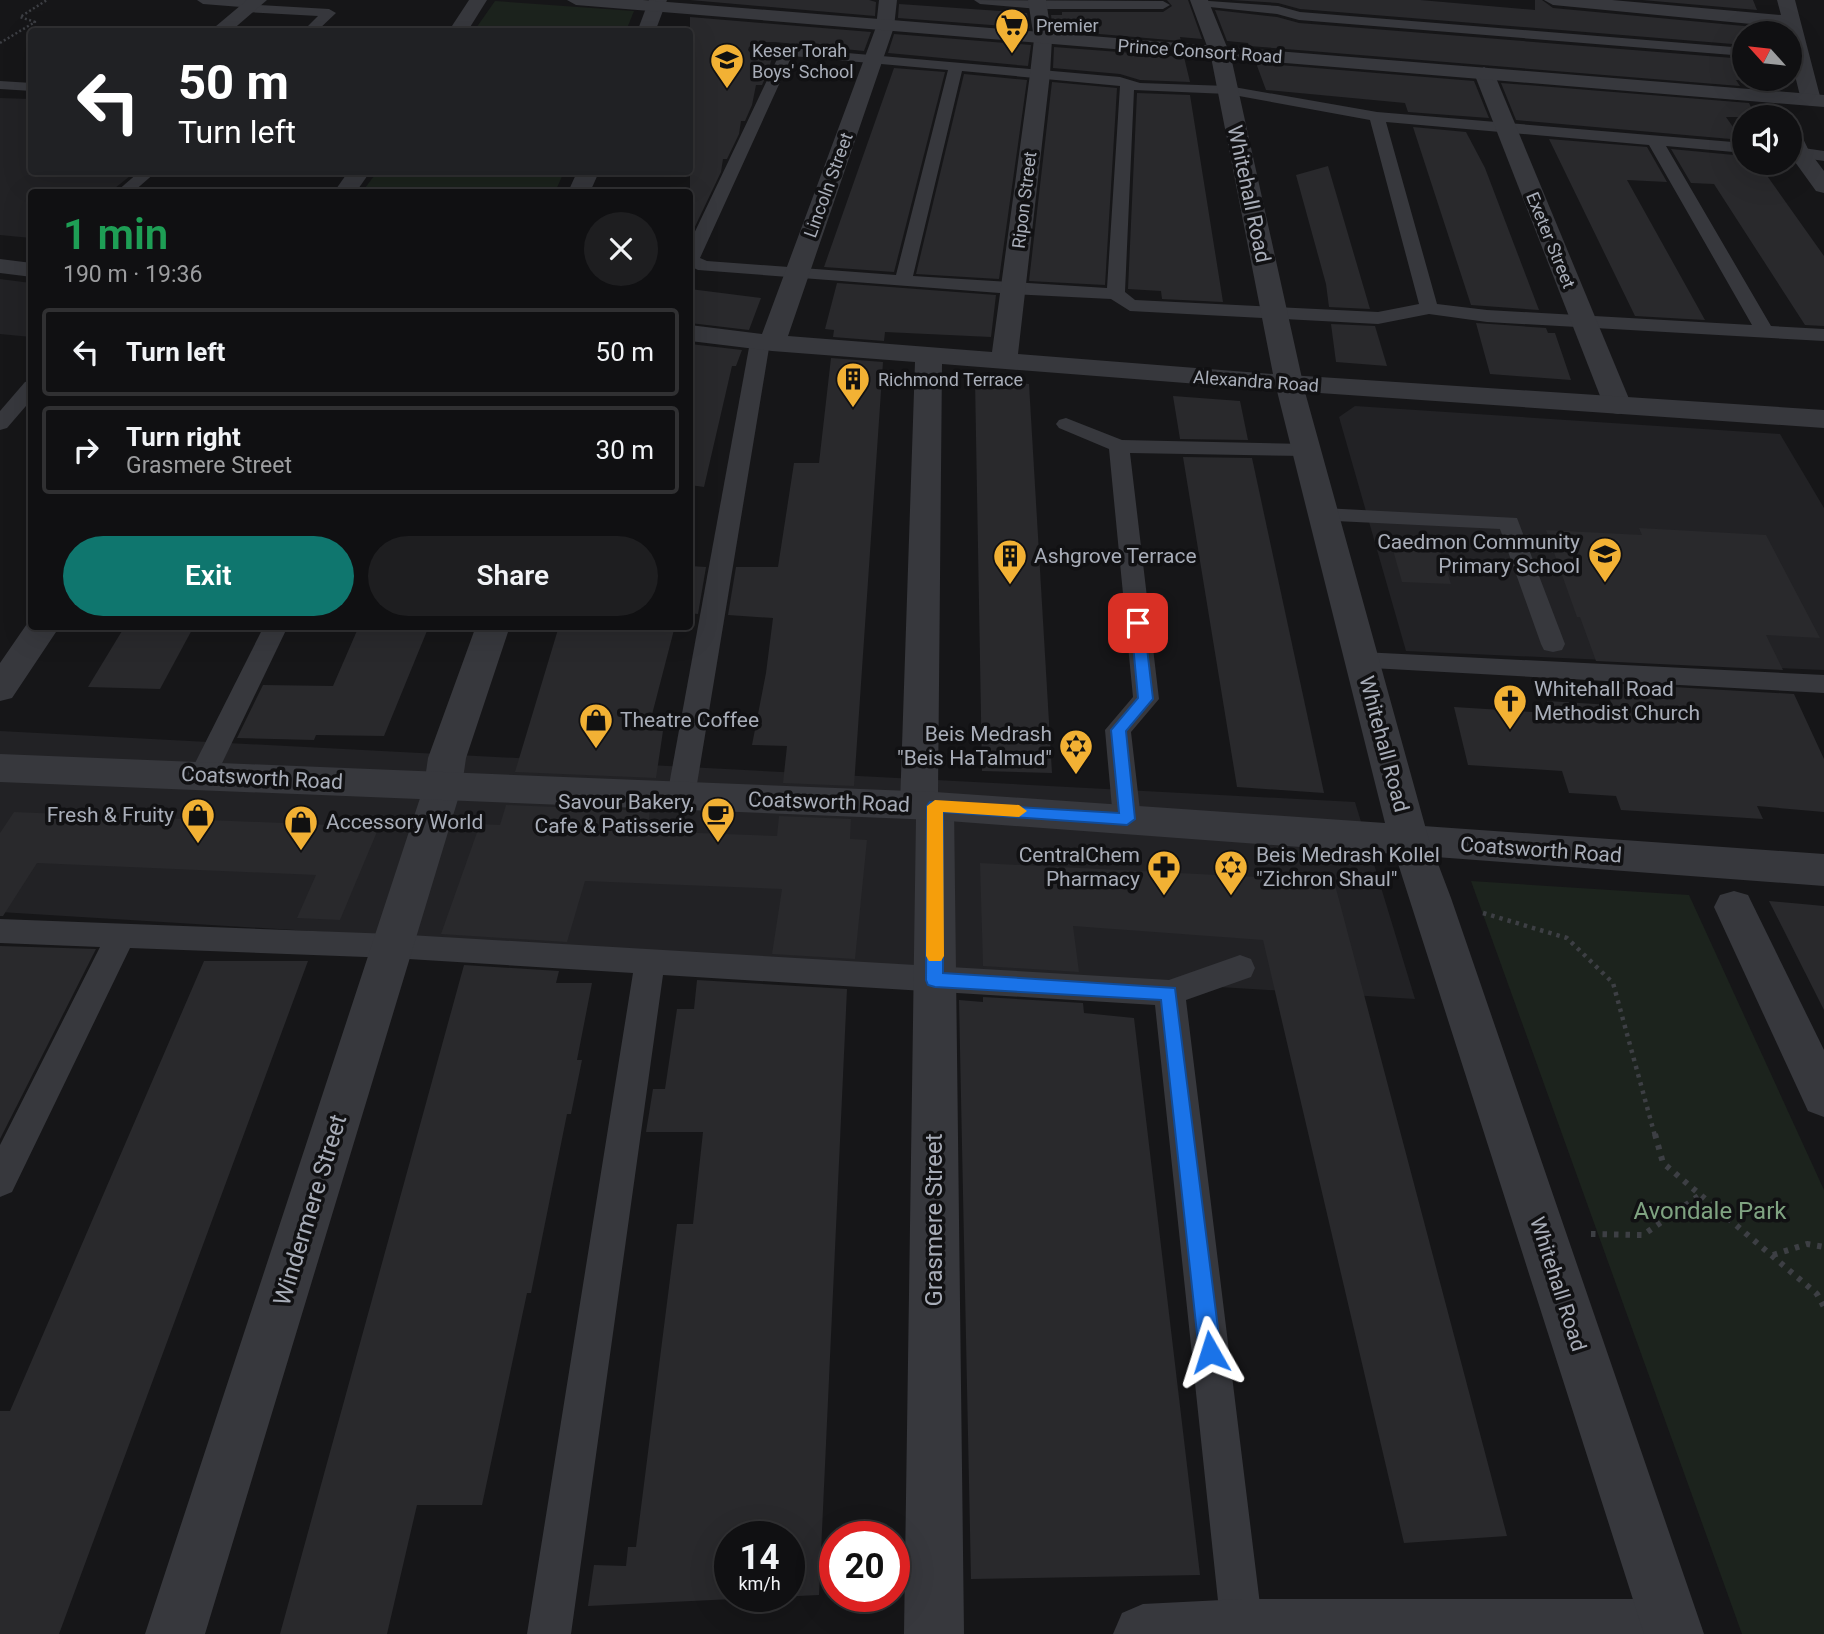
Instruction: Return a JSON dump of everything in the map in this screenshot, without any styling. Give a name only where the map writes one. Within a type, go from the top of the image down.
[{"type":"street","points":[[460,28],[478,0]]},
{"type":"street","name":"Prince Consort Road","points":[[576,0],[657,3],[885,27],[1817,101]]},
{"type":"street","name":"Lincoln Street","points":[[766,342],[797,273],[885,27],[888,0]]},
{"type":"street","points":[[1553,0],[1732,31]]},
{"type":"street","points":[[1786,0],[1792,21]]},
{"type":"street","name":"Whitehall Road","points":[[1200,1],[1220,52],[1289,383],[1409,840],[1673,1632]]},
{"type":"street","points":[[648,28],[657,3]]},
{"type":"street","name":"Ripon Street","points":[[1004,361],[1040,74],[1043,39],[1037,3]]},
{"type":"street","points":[[223,28],[253,4]]},
{"type":"street","points":[[1802,55],[1817,101]]},
{"type":"street","name":"Exeter Street","points":[[1483,74],[1618,406]]},
{"type":"street","points":[[1778,97],[1781,105]]},
{"type":"street","points":[[1802,160],[1824,186]]},
{"type":"street","points":[[0,266],[28,270]]},
{"type":"street","name":"Alexandra Road","points":[[693,333],[766,342],[1289,383],[1824,419]]},
{"type":"street","name":"Grasmere Street","points":[[929,355],[927,805],[935,980],[934,1634]]},
{"type":"street","points":[[0,689],[40,630]]},
{"type":"street","name":"Windermere Street","points":[[175,1634],[443,786],[447,758],[492,630]]},
{"type":"street","name":"Coatsworth Road","points":[[0,768],[927,805],[1824,870]]},
{"type":"street","points":[[1734,907],[1824,1097]]},
{"type":"street","points":[[1143,1634],[1222,1631],[1673,1632]]},
{"type":"lane","points":[[203,0],[329,13],[312,28]]},
{"type":"lane","points":[[980,0],[1163,5]]},
{"type":"lane","points":[[1200,1],[1278,10],[1299,16],[1732,51]]},
{"type":"lane","points":[[757,49],[1040,74],[1127,83],[1139,87],[1228,90],[1377,117],[1732,147]]},
{"type":"lane","points":[[693,254],[787,52]]},
{"type":"lane","points":[[903,281],[956,66]]},
{"type":"lane","points":[[1116,294],[1127,83]]},
{"type":"lane","points":[[0,85],[28,87]]},
{"type":"lane","points":[[1377,117],[1429,308]]},
{"type":"lane","points":[[1655,141],[1765,332]]},
{"type":"lane","points":[[1802,153],[1824,156]]},
{"type":"lane","points":[[128,189],[144,175]]},
{"type":"lane","points":[[693,261],[705,266],[1116,294],[1130,305],[1275,315],[1378,318],[1429,308],[1487,316],[1583,319],[1824,335]]},
{"type":"lane","points":[[681,796],[766,342]]},
{"type":"lane","points":[[0,424],[28,391]]},
{"type":"lane","points":[[1066,424],[1119,446],[1306,450]]},
{"type":"lane","points":[[1119,446],[1146,699],[1118,730],[1127,819]]},
{"type":"lane","points":[[1323,515],[1509,523],[1553,644]]},
{"type":"lane","points":[[203,775],[274,630]]},
{"type":"lane","points":[[1362,661],[1824,684]]},
{"type":"lane","points":[[0,931],[392,946],[1169,993],[1240,968]]},
{"type":"lane","points":[[0,1181],[121,936]]},
{"type":"lane","points":[[550,1634],[650,962]]},
{"type":"lane","points":[[1169,993],[1222,1631]]},
{"type":"path","points":[[0,43],[35,22],[20,17],[47,0]]},
{"type":"path","points":[[1430,898],[1567,937],[1613,983],[1663,1163],[1817,1294],[1824,1307]]},
{"type":"path","points":[[1541,1233],[1643,1235],[1700,1195]]},
{"type":"path","points":[[1772,1255],[1807,1244],[1824,1247]]},
{"type":"shaded area","points":[[0,98],[28,99],[28,175],[131,175],[114,189],[28,189],[28,238],[0,235]]},
{"type":"shaded area","points":[[0,279],[28,283],[28,337],[0,334]]},
{"type":"shaded area","name":"Caedmon Community Primary School","points":[[1355,406],[1780,434],[1824,508],[1824,670],[1406,651],[1339,417]]},
{"type":"shaded area","points":[[0,731],[1355,802],[1415,999],[0,912]]},
{"type":"green space","points":[[495,1],[634,11],[627,28],[476,28]]},
{"type":"green space","points":[[375,175],[563,175],[556,189],[364,189]]},
{"type":"green space","name":"Avondale Park","points":[[1471,881],[1689,895],[1824,1190],[1824,1634],[1742,1634]]},
{"type":"building","points":[[690,0],[869,0],[876,2],[875,16]]},
{"type":"building","points":[[1167,0],[1188,0],[1202,39],[1180,37],[1181,41],[1053,30],[1051,15],[1062,15],[1062,12],[1163,12],[1172,6]]},
{"type":"building","points":[[1231,0],[1420,0],[1535,10],[1535,0],[1542,0],[1553,8],[1732,25],[1732,44],[1300,9],[1278,3]]},
{"type":"building","points":[[1642,0],[1753,0],[1757,10]]},
{"type":"building","points":[[899,4],[1027,13],[1030,28],[898,18]]},
{"type":"building","points":[[1215,10],[1277,17],[1299,23],[1732,58],[1732,85],[1249,46],[1248,43],[1227,41]]},
{"type":"building","points":[[690,17],[871,32],[864,51],[775,42],[757,42],[749,47],[752,55],[772,57],[769,69],[762,85],[756,85],[752,105],[745,121],[741,121],[739,134],[727,159],[723,159],[721,172],[693,231],[693,189],[690,189],[690,175],[693,175],[693,28],[690,28]]},
{"type":"building","points":[[894,34],[1031,45],[1028,66],[888,53]]},
{"type":"building","points":[[1054,47],[1184,57],[1190,82],[1140,80],[1120,74],[1053,68]]},
{"type":"building","points":[[1256,63],[1474,81],[1489,118],[1408,112],[1405,103],[1266,90]]},
{"type":"building","points":[[894,68],[945,72],[894,272],[824,267]]},
{"type":"building","points":[[964,74],[1027,80],[999,279],[916,274]]},
{"type":"building","points":[[1052,82],[1117,88],[1105,285],[1029,281]]},
{"type":"building","points":[[1501,83],[1750,105],[1732,105],[1732,117],[1726,117],[1732,126],[1732,139],[1516,120]]},
{"type":"building","points":[[1137,93],[1190,95],[1223,302],[1162,299],[1161,291],[1128,289]]},
{"type":"building","points":[[1413,127],[1466,132],[1485,168],[1539,310],[1471,305]]},
{"type":"building","points":[[1549,139],[1647,147],[1667,182],[1627,180],[1705,320],[1635,316]]},
{"type":"building","points":[[1671,149],[1732,155],[1732,175],[1767,175],[1824,256],[1824,326],[1805,325],[1714,184],[1691,183]]},
{"type":"building","points":[[1328,166],[1370,309],[1329,307],[1326,284],[1296,175]]},
{"type":"building","points":[[837,283],[996,295],[991,337],[885,332],[884,341],[833,337],[834,330],[825,329]]},
{"type":"building","points":[[693,289],[761,298],[749,330],[693,323]]},
{"type":"building","points":[[1476,323],[1546,328],[1548,333],[1555,333],[1571,380],[1490,374]]},
{"type":"building","points":[[1331,324],[1375,326],[1387,366],[1336,362]]},
{"type":"building","points":[[693,344],[742,350],[736,366],[732,366],[704,487],[693,485]]},
{"type":"building","points":[[831,358],[883,362],[854,786],[783,783],[787,746],[752,745],[773,618],[728,615],[736,567],[778,567],[794,463],[819,463]]},
{"type":"building","name":"Ashgrove Terrace","points":[[975,379],[1029,384],[1052,773],[982,771]]},
{"type":"building","points":[[1173,396],[1240,401],[1248,440],[1180,439]]},
{"type":"building","points":[[1183,457],[1252,458],[1324,793],[1237,787]]},
{"type":"building","points":[[1639,528],[1766,535],[1820,638],[1766,635],[1783,670],[1596,661],[1546,530],[1642,535]]},
{"type":"building","points":[[1391,543],[1438,544],[1451,584],[1402,582]]},
{"type":"building","points":[[693,566],[706,567],[698,614],[693,613]]},
{"type":"building","points":[[123,630],[192,630],[160,689],[88,687]]},
{"type":"building","points":[[357,630],[427,630],[384,736],[316,735],[314,740],[237,738],[263,685],[333,686]]},
{"type":"building","points":[[558,630],[674,630],[648,730],[663,731],[656,778],[515,772]]},
{"type":"building","points":[[1604,683],[1794,694],[1824,759],[1824,812],[1757,806],[1763,819],[1621,810],[1616,796],[1569,793],[1562,771],[1468,765],[1454,707],[1550,713],[1547,701],[1612,705]]},
{"type":"building","points":[[506,805],[650,811],[647,831],[777,836],[779,816],[851,819],[850,839],[867,840],[855,959],[772,954],[782,889],[585,881],[567,942],[441,934],[480,824],[500,825]]},
{"type":"building","points":[[14,812],[379,827],[340,920],[297,918],[316,875],[37,863],[3,916],[0,916],[0,833]]},
{"type":"building","points":[[980,863],[1334,881],[1507,1536],[1404,1543],[1263,940],[1073,926],[1079,972],[983,966]]},
{"type":"building","points":[[1769,901],[1824,906],[1824,1010]]},
{"type":"building","points":[[0,946],[96,949],[0,1139]]},
{"type":"building","points":[[204,961],[308,961],[59,1634],[0,1634],[0,1411],[10,1411]]},
{"type":"building","points":[[464,965],[559,971],[556,983],[592,983],[577,1060],[582,1060],[571,1114],[567,1114],[531,1293],[527,1293],[482,1505],[417,1505],[387,1634],[280,1634]]},
{"type":"building","points":[[697,980],[847,989],[822,1521],[819,1521],[819,1595],[805,1596],[805,1521],[714,1521],[714,1600],[588,1606],[594,1565],[626,1566],[628,1547],[636,1547],[677,1224],[693,1224],[703,1132],[646,1132],[653,1089],[665,1089],[677,1009],[694,1009]]},
{"type":"building","points":[[983,997],[1083,1003],[1084,1013],[1134,1018],[1200,1575],[971,1579],[959,1000],[983,1002]]},
{"type":"slow traffic","points":[[935,956],[935,806],[1019,811]]},
{"type":"place","name":"Premier","points":[[1012,55]]},
{"type":"place","name":"Keser Torah Boys' School","points":[[727,90]]},
{"type":"place","name":"Richmond Terrace","points":[[853,409]]},
{"type":"place","name":"Caedmon Community Primary School","points":[[1605,584]]},
{"type":"place","name":"Ashgrove Terrace","points":[[1010,586]]},
{"type":"place","name":"Whitehall Road Methodist Church","points":[[1510,731]]},
{"type":"place","name":"Theatre Coffee","points":[[596,750]]},
{"type":"place","name":"Beis Medrash \"Beis HaTalmud\"","points":[[1076,776]]},
{"type":"place","name":"Savour Bakery, Cafe & Patisserie","points":[[718,844]]},
{"type":"place","name":"Fresh & Fruity","points":[[198,845]]},
{"type":"place","name":"Accessory World","points":[[301,852]]},
{"type":"place","name":"CentralChem Pharmacy","points":[[1164,897]]},
{"type":"place","name":"Beis Medrash Kollel \"Zichron Shaul\"","points":[[1231,897]]},
{"type":"route","points":[[1138,623],[1146,699],[1118,730],[1127,819],[935,806],[935,980],[1169,993],[1210,1352]]}]
